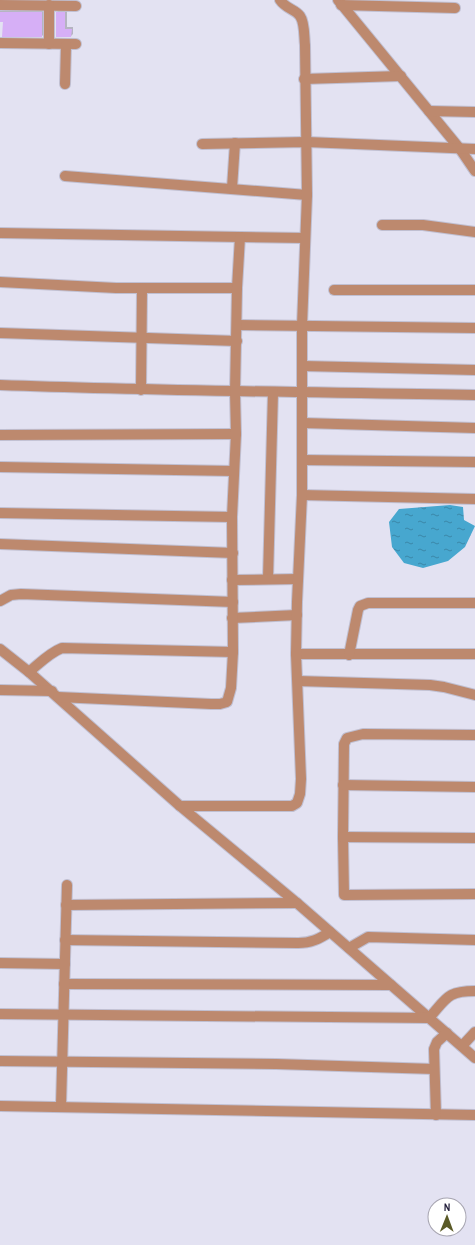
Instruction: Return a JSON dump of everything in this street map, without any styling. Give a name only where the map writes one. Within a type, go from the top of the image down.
[{"type":"street","points":[[180,806],[292,806],[297,803],[300,794],[301,779],[296,654],[302,495],[302,326],[304,238],[307,195],[307,142],[304,79],[305,45],[300,16],[283,5],[280,0]]},
{"type":"street","points":[[340,3],[396,3],[455,8]]},
{"type":"street","points":[[340,3],[460,149],[475,171]]},
{"type":"street","points":[[0,5],[76,6]]},
{"type":"street","points":[[49,6],[49,44]]},
{"type":"street","points":[[0,42],[71,44],[65,84]]},
{"type":"street","points":[[304,79],[401,76]]},
{"type":"street","points":[[429,111],[475,112]]},
{"type":"street","points":[[202,144],[307,142],[475,149]]},
{"type":"street","points":[[232,188],[235,143]]},
{"type":"street","points":[[65,176],[307,195]]},
{"type":"street","points":[[382,225],[424,225],[475,232]]},
{"type":"street","points":[[0,233],[304,238]]},
{"type":"street","points":[[0,690],[220,704],[227,702],[230,695],[233,652],[232,517],[236,434],[235,392],[237,288],[240,237]]},
{"type":"street","points":[[0,282],[116,288],[237,288]]},
{"type":"street","points":[[141,390],[142,288]]},
{"type":"street","points":[[334,290],[475,290]]},
{"type":"street","points":[[237,325],[475,328]]},
{"type":"street","points":[[0,333],[237,341]]},
{"type":"street","points":[[303,366],[475,370]]},
{"type":"street","points":[[0,385],[235,392],[475,395]]},
{"type":"street","points":[[268,579],[273,392]]},
{"type":"street","points":[[302,423],[475,428]]},
{"type":"street","points":[[0,435],[236,434]]},
{"type":"street","points":[[302,460],[475,462]]},
{"type":"street","points":[[0,467],[234,472]]},
{"type":"street","points":[[302,495],[475,499]]},
{"type":"street","points":[[0,513],[232,517]]},
{"type":"street","points":[[0,544],[233,553]]},
{"type":"street","points":[[232,580],[298,579]]},
{"type":"street","points":[[0,601],[11,595],[21,594],[233,602]]},
{"type":"street","points":[[349,655],[360,606],[368,603],[475,603]]},
{"type":"street","points":[[232,618],[297,615]]},
{"type":"street","points":[[30,672],[46,656],[62,648],[233,652]]},
{"type":"street","points":[[0,649],[30,672],[180,806],[349,948],[475,1058]]},
{"type":"street","points":[[296,654],[475,654]]},
{"type":"street","points":[[298,682],[430,685],[475,695]]},
{"type":"street","points":[[475,735],[363,734],[348,738],[344,744],[343,785],[344,895],[475,894]]},
{"type":"street","points":[[343,785],[475,787]]},
{"type":"street","points":[[343,837],[475,838]]},
{"type":"street","points":[[61,1106],[66,885]]},
{"type":"street","points":[[66,905],[296,903]]},
{"type":"street","points":[[65,940],[309,943],[318,940],[330,932]]},
{"type":"street","points":[[349,948],[364,938],[372,937],[475,940]]},
{"type":"street","points":[[0,963],[65,964]]},
{"type":"street","points":[[64,984],[391,984]]},
{"type":"street","points":[[0,1014],[429,1018],[451,994],[461,991],[475,991]]},
{"type":"street","points":[[462,1046],[475,1032]]},
{"type":"street","points":[[436,1115],[434,1069],[435,1045],[446,1033]]},
{"type":"street","points":[[0,1061],[276,1064],[434,1069]]},
{"type":"street","points":[[0,1106],[475,1115]]},
{"type":"water","points":[[450,505],[463,507],[464,520],[475,526],[465,547],[448,561],[423,568],[404,563],[392,547],[389,522],[399,509]]},
{"type":"building","points":[[0,12],[42,12],[42,37],[2,37],[3,22],[0,22]]},
{"type":"building","points":[[56,12],[65,12],[65,29],[72,29],[71,37],[56,37]]}]
